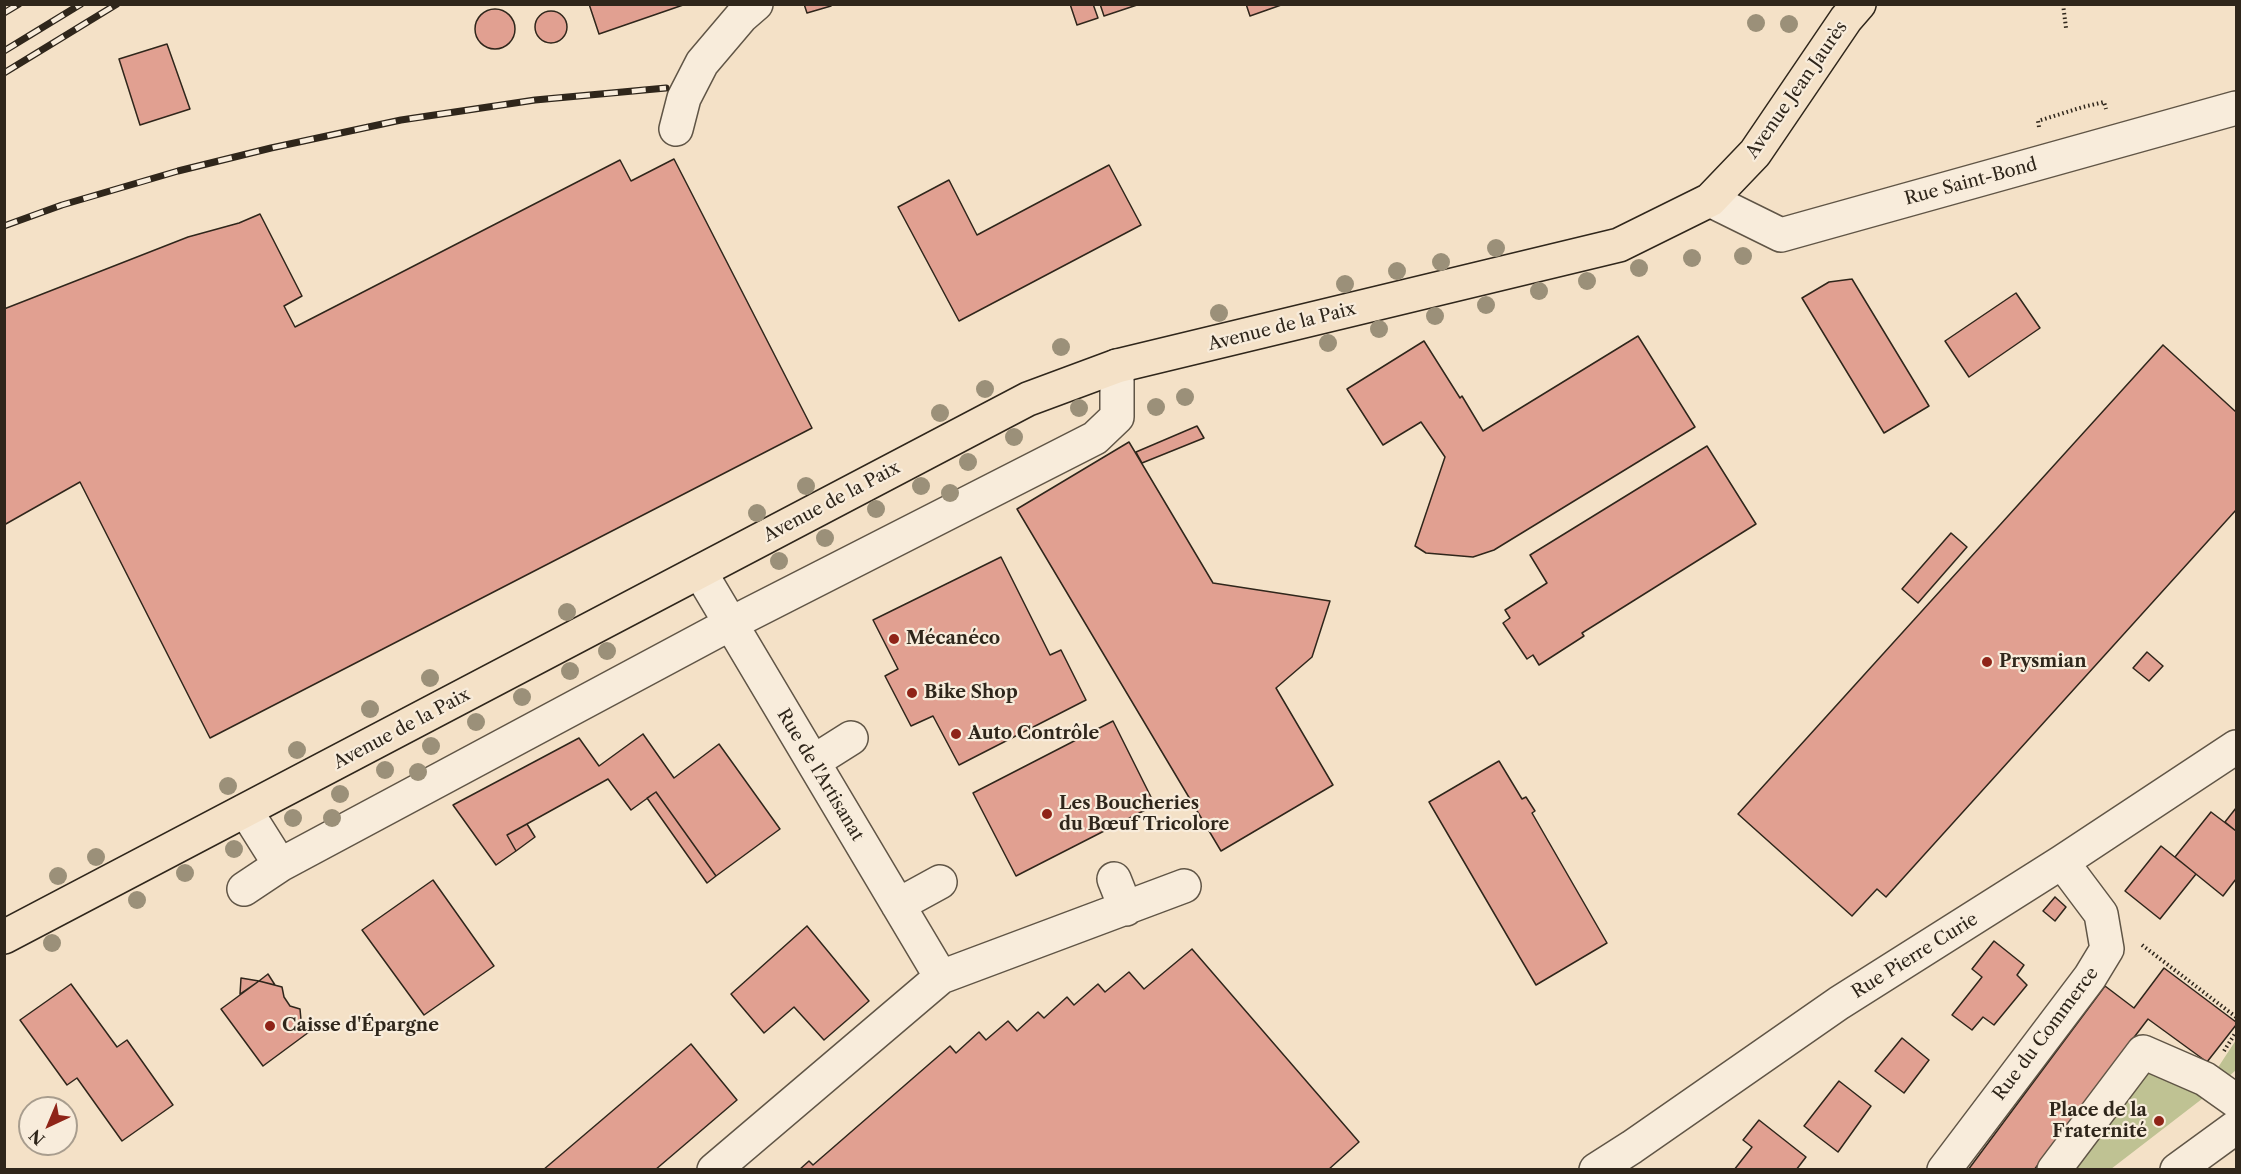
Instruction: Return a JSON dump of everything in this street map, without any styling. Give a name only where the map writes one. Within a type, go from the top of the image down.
[{"type":"main road","name":"Avenue Jean Jaurès","points":[[1710,200],[1755,153],[1858,4]]},
{"type":"main road","name":"Avenue de la Paix","points":[[4,937],[1028,399],[1118,366],[1619,245],[1710,200]]},
{"type":"street","points":[[676,129],[684,98],[702,63],[741,17],[756,4]]},
{"type":"street","name":"Rue Saint-Bond","points":[[1710,200],[1781,235],[2236,108]]},
{"type":"street","points":[[244,889],[280,865],[730,624],[1095,438],[1116,417],[1118,366]]},
{"type":"street","name":"Rue de l'Artisanat","points":[[700,572],[941,977]]},
{"type":"street","points":[[813,762],[851,738]]},
{"type":"street","name":"Rue Pierre Curie","points":[[1596,1170],[1839,1003],[2062,862],[2236,747]]},
{"type":"street","points":[[246,811],[280,865]]},
{"type":"street","name":"Rue du Commerce","points":[[1944,1170],[2090,977],[2107,949],[2101,914],[2062,862]]},
{"type":"street","points":[[1114,879],[1126,909]]},
{"type":"street","points":[[898,905],[940,882]]},
{"type":"street","points":[[714,1170],[941,977],[1184,886]]},
{"type":"street","points":[[2054,1170],[2143,1052],[2205,1078],[2235,1123],[2177,1170]]},
{"type":"path","points":[[2063,4],[2066,28]]},
{"type":"path","points":[[2039,131],[2038,121],[2104,102]]},
{"type":"path","points":[[2101,914],[2236,1017]]},
{"type":"green space","points":[[2236,1040],[2236,1070],[2227,1078],[2217,1069]]},
{"type":"green space","points":[[2146,1063],[2211,1092],[2111,1169],[2067,1170]]},
{"type":"building","points":[[589,4],[686,4],[599,34]]},
{"type":"building","points":[[804,4],[830,4],[831,6],[807,13]]},
{"type":"building","points":[[1070,4],[1093,4],[1098,18],[1077,25]]},
{"type":"building","points":[[1100,4],[1140,4],[1104,16]]},
{"type":"building","points":[[1246,4],[1284,4],[1250,16]]},
{"type":"building","points":[[495,9],[503,10],[509,15],[514,21],[514,37],[509,43],[503,48],[495,49],[487,48],[481,43],[476,37],[475,29],[476,21],[481,15],[487,10]]},
{"type":"building","points":[[551,11],[562,16],[567,27],[562,38],[551,43],[540,38],[535,27],[540,16]]},
{"type":"building","points":[[167,44],[190,109],[140,125],[119,59]]},
{"type":"building","points":[[674,159],[812,428],[210,738],[80,482],[4,525],[4,309],[188,237],[239,223],[260,214],[302,296],[284,306],[295,327],[620,160],[631,181]]},
{"type":"building","points":[[1109,165],[1141,225],[959,321],[898,207],[949,180],[977,235]]},
{"type":"building","points":[[1852,279],[1929,406],[1884,433],[1802,298],[1829,282]]},
{"type":"building","points":[[2016,293],[2040,328],[1969,377],[1945,341]]},
{"type":"building","points":[[1638,336],[1695,427],[1494,550],[1473,557],[1426,553],[1415,546],[1445,457],[1421,422],[1383,445],[1347,389],[1424,341],[1483,431]]},
{"type":"building","name":"Prysmian","points":[[2163,345],[2236,412],[2236,510],[1886,897],[1877,889],[1852,916],[1738,814]]},
{"type":"building","points":[[1197,426],[1204,438],[1142,463],[1136,452]]},
{"type":"building","points":[[1129,442],[1213,583],[1330,601],[1312,657],[1276,688],[1333,785],[1221,851],[1017,509]]},
{"type":"building","points":[[1707,446],[1756,524],[1582,633],[1584,636],[1539,665],[1533,655],[1527,659],[1503,623],[1510,618],[1505,610],[1547,583],[1530,555]]},
{"type":"building","points":[[1951,533],[1967,547],[1918,603],[1902,589]]},
{"type":"building","points":[[1001,557],[1050,655],[1061,650],[1086,700],[959,765],[933,716],[911,726],[885,676],[898,669],[873,620]]},
{"type":"building","points":[[2147,652],[2163,666],[2149,681],[2133,668]]},
{"type":"building","points":[[1113,721],[1155,805],[1016,876],[973,793]]},
{"type":"building","points":[[643,734],[674,778],[719,744],[780,829],[716,876],[656,792],[631,810],[608,779],[507,835],[516,851],[496,865],[453,805],[579,738],[599,766]]},
{"type":"building","points":[[1499,761],[1522,799],[1526,797],[1535,811],[1532,813],[1607,943],[1536,985],[1429,802]]},
{"type":"building","points":[[656,792],[716,876],[707,883],[647,798]]},
{"type":"building","points":[[2236,808],[2236,831],[2225,822]]},
{"type":"building","points":[[2211,812],[2236,831],[2236,879],[2223,896],[2175,857]]},
{"type":"building","points":[[527,824],[535,837],[516,851],[507,835]]},
{"type":"building","points":[[2161,846],[2196,874],[2160,919],[2125,891]]},
{"type":"building","points":[[433,880],[494,966],[424,1015],[362,930]]},
{"type":"building","points":[[2055,897],[2066,907],[2055,921],[2043,911]]},
{"type":"building","points":[[807,926],[869,1001],[824,1040],[794,1007],[764,1033],[731,994]]},
{"type":"building","points":[[1994,941],[2024,965],[2017,975],[2027,985],[1994,1025],[1983,1017],[1972,1030],[1952,1015],[1982,977],[1972,969]]},
{"type":"building","points":[[1192,949],[1359,1142],[1328,1170],[799,1170],[809,1161],[813,1165],[950,1046],[956,1053],[979,1032],[986,1040],[1008,1021],[1017,1031],[1038,1012],[1044,1018],[1067,997],[1074,1005],[1098,984],[1105,992],[1129,972],[1144,989]]},
{"type":"building","points":[[2164,968],[2236,1022],[2207,1062],[2148,1019],[2116,1061],[2099,1089],[2096,1087],[2034,1170],[1968,1170],[2105,986],[2134,1008]]},
{"type":"building","points":[[268,974],[275,985],[259,981]]},
{"type":"building","points":[[241,978],[259,981],[240,994]]},
{"type":"building","name":"Caisse d'Épargne","points":[[259,981],[282,987],[284,997],[290,1006],[300,1009],[301,1020],[309,1032],[263,1066],[221,1009]]},
{"type":"building","points":[[71,984],[117,1047],[127,1040],[173,1105],[122,1141],[77,1078],[67,1085],[20,1020]]},
{"type":"building","points":[[1902,1038],[1929,1060],[1904,1093],[1875,1071]]},
{"type":"building","points":[[691,1044],[737,1100],[655,1170],[543,1170]]},
{"type":"building","points":[[1839,1081],[1871,1106],[1838,1152],[1804,1126]]},
{"type":"building","points":[[1759,1120],[1806,1157],[1796,1170],[1734,1170],[1752,1147],[1743,1140]]},
{"type":"railway","points":[[4,13],[19,4]]},
{"type":"railway","points":[[4,51],[81,4]]},
{"type":"railway","points":[[4,73],[117,4]]},
{"type":"railway","points":[[4,226],[62,205],[178,171],[401,120],[535,100],[666,88]]},
{"type":"place","name":"Mécanéco","points":[[894,639]]},
{"type":"place","name":"Prysmian","points":[[1987,662]]},
{"type":"place","name":"Bike Shop","points":[[912,693]]},
{"type":"place","name":"Auto Contrôle","points":[[956,734]]},
{"type":"place","name":"Les Boucheries du Bœuf Tricolore","points":[[1047,814]]},
{"type":"place","name":"Caisse d'Épargne","points":[[270,1026]]},
{"type":"place","name":"Place de la Fraternité","points":[[2159,1121]]}]
